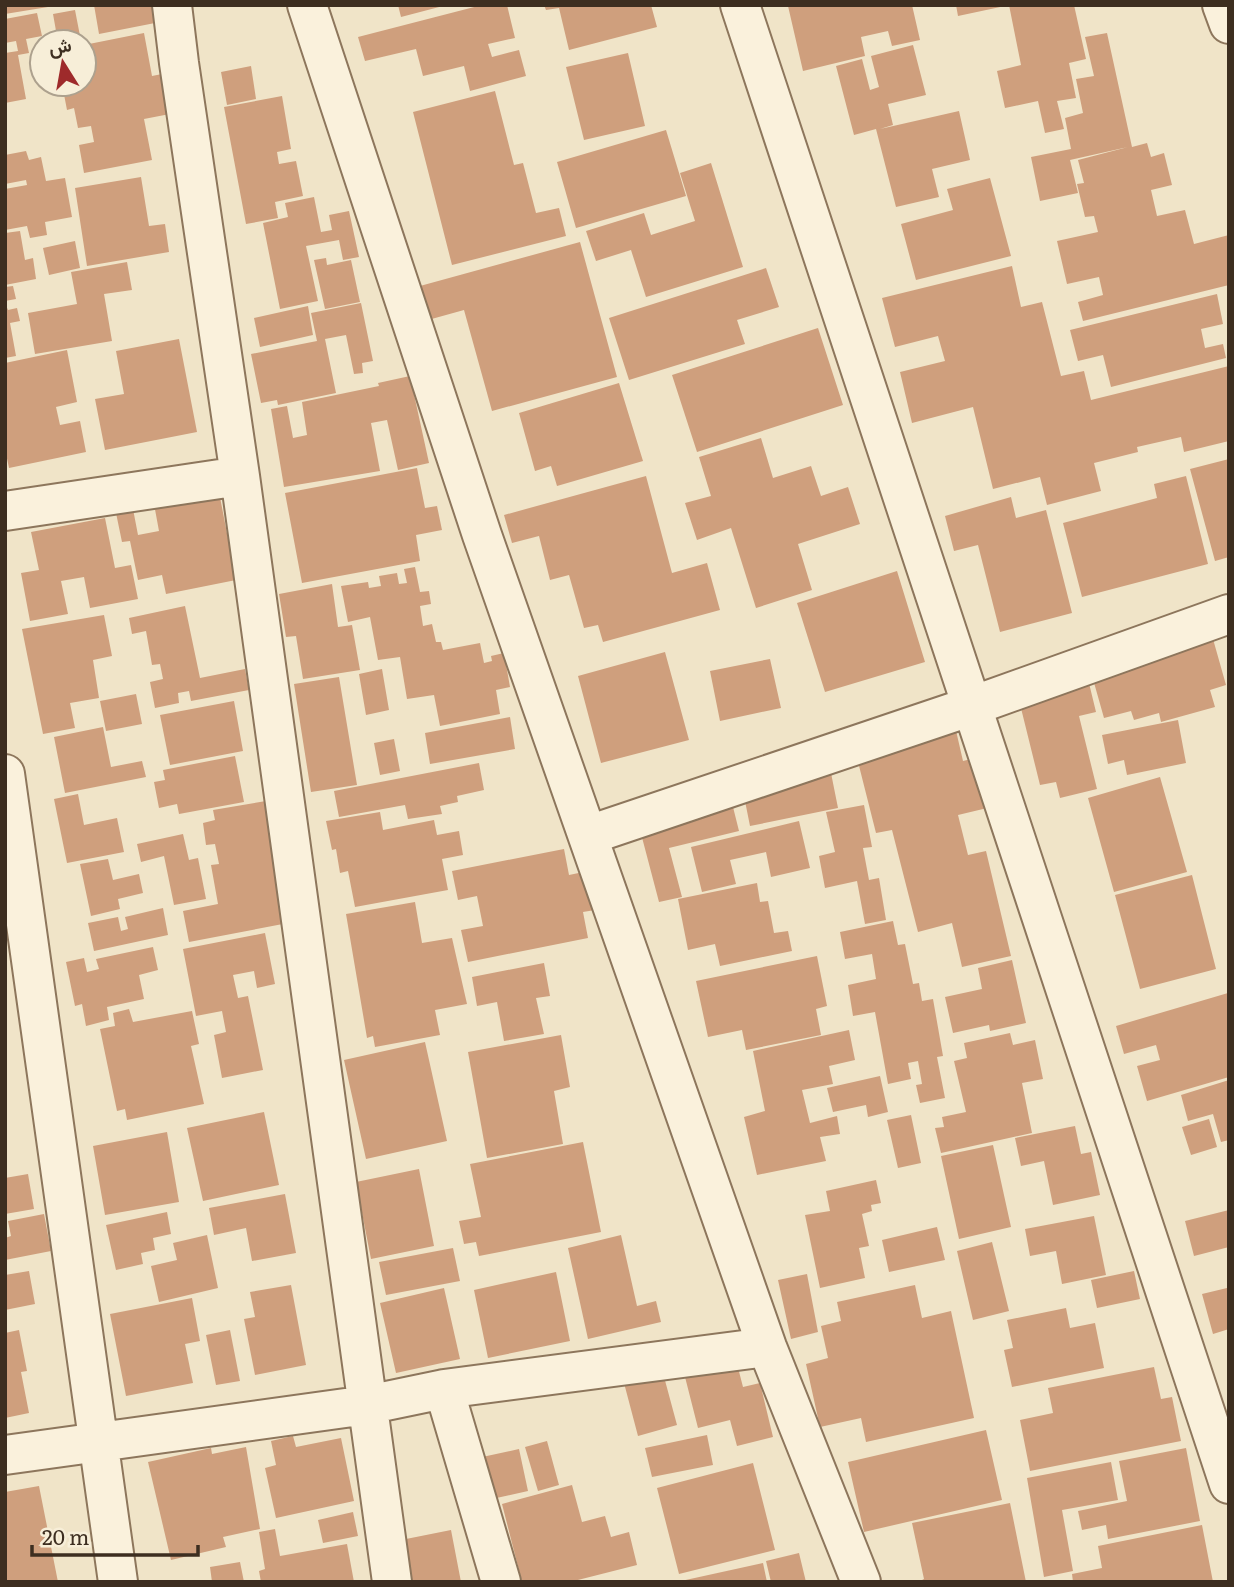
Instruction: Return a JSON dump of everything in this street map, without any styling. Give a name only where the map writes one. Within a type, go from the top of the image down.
[{"type":"street","points":[[172,5],[240,476],[392,1582]]},
{"type":"street","points":[[307,5],[482,535],[767,1347],[861,1582]]},
{"type":"street","points":[[740,5],[1229,1484]]},
{"type":"street","points":[[1222,5],[1229,24]]},
{"type":"street","points":[[5,511],[240,476]]},
{"type":"street","points":[[589,835],[972,706],[1229,614]]},
{"type":"street","points":[[5,774],[118,1582]]},
{"type":"street","points":[[5,1455],[367,1405],[444,1389],[767,1347]]},
{"type":"street","points":[[444,1389],[501,1582]]},
{"type":"building","points":[[5,5],[48,5],[48,7],[5,14]]},
{"type":"building","points":[[94,5],[152,5],[155,23],[99,34]]},
{"type":"building","points":[[398,5],[442,5],[443,6],[401,17]]},
{"type":"building","points":[[482,5],[507,5],[515,38],[488,44],[492,57],[519,50],[526,76],[470,91],[464,66],[423,76],[416,49],[365,61],[358,37]]},
{"type":"building","points":[[544,5],[651,5],[657,27],[569,50],[559,8],[546,10]]},
{"type":"building","points":[[912,5],[920,40],[892,46],[888,31],[861,37],[865,56],[803,71],[788,6]]},
{"type":"building","points":[[956,5],[1005,5],[1005,6],[958,16]]},
{"type":"building","points":[[1009,5],[1074,5],[1086,59],[1069,63],[1076,98],[1057,101],[1064,129],[1045,133],[1038,101],[1005,108],[997,71],[1021,65]]},
{"type":"building","points":[[75,10],[78,28],[56,28],[53,14]]},
{"type":"building","points":[[37,13],[40,28],[28,28],[28,53],[18,55],[26,99],[5,103],[5,53],[18,51],[16,41],[5,43],[5,19]]},
{"type":"building","points":[[144,33],[152,76],[167,73],[175,113],[144,119],[152,160],[84,173],[79,145],[94,142],[91,126],[78,128],[74,108],[67,110],[65,98],[98,98],[98,42]]},
{"type":"building","points":[[1107,33],[1132,147],[1147,143],[1151,157],[1164,153],[1172,185],[1151,190],[1157,216],[1185,210],[1194,244],[1229,235],[1229,285],[1083,321],[1078,302],[1103,295],[1099,277],[1067,284],[1057,241],[1098,232],[1094,216],[1085,217],[1077,184],[1084,183],[1078,160],[1128,147],[1070,160],[1078,193],[1040,201],[1031,157],[1071,149],[1065,118],[1083,113],[1076,79],[1094,76],[1085,37]]},
{"type":"building","points":[[913,45],[926,95],[888,104],[893,125],[880,129],[959,111],[970,160],[932,169],[939,197],[896,207],[876,129],[854,135],[836,66],[862,59],[870,90],[879,87],[871,56]]},
{"type":"building","points":[[628,53],[645,126],[584,140],[566,67]]},
{"type":"building","points":[[251,66],[256,99],[227,105],[221,72]]},
{"type":"building","points":[[495,91],[514,165],[523,163],[536,213],[559,208],[566,236],[452,265],[413,112]]},
{"type":"building","points":[[282,96],[291,149],[277,152],[279,164],[296,161],[303,196],[275,202],[278,218],[246,224],[224,107]]},
{"type":"building","points":[[666,130],[686,196],[576,228],[557,162]]},
{"type":"building","points":[[26,151],[29,160],[41,157],[46,181],[65,178],[72,217],[45,222],[47,235],[30,238],[27,226],[5,230],[5,189],[27,185],[26,180],[5,184],[5,155]]},
{"type":"building","points":[[711,163],[743,267],[646,297],[631,250],[596,261],[586,231],[644,213],[651,235],[695,221],[680,173]]},
{"type":"building","points":[[141,177],[149,226],[165,224],[169,252],[87,266],[75,188]]},
{"type":"building","points":[[990,178],[1011,256],[916,280],[901,224],[953,210],[947,189]]},
{"type":"building","points":[[314,197],[321,232],[332,230],[329,215],[349,211],[359,257],[343,260],[339,240],[306,246],[318,301],[280,309],[263,223],[288,217],[285,203]]},
{"type":"building","points":[[20,231],[25,260],[33,258],[36,279],[5,285],[5,233]]},
{"type":"building","points":[[75,241],[80,268],[49,275],[43,248]]},
{"type":"building","points":[[580,242],[617,377],[492,411],[464,310],[428,320],[420,286]]},
{"type":"building","points":[[326,258],[327,265],[351,260],[360,302],[325,309],[314,260]]},
{"type":"building","points":[[127,262],[132,290],[104,294],[112,341],[35,354],[28,313],[77,304],[71,272]]},
{"type":"building","points":[[1012,266],[1021,307],[1042,302],[1061,376],[1084,371],[1091,400],[1229,366],[1229,441],[1184,452],[1181,437],[1137,447],[1138,452],[1094,463],[1101,491],[1047,505],[1040,477],[993,489],[973,407],[912,423],[900,372],[945,361],[938,336],[895,347],[882,298]]},
{"type":"building","points":[[766,268],[779,307],[737,320],[745,344],[629,380],[609,318]]},
{"type":"building","points":[[13,286],[16,299],[5,301],[5,287]]},
{"type":"building","points":[[1217,294],[1223,324],[1201,329],[1205,348],[1223,344],[1226,358],[1111,387],[1103,355],[1078,361],[1070,330]]},
{"type":"building","points":[[5,303],[8,310],[17,308],[20,321],[10,323],[16,356],[5,358]]},
{"type":"building","points":[[361,303],[373,361],[362,363],[363,373],[354,374],[346,335],[325,339],[336,393],[278,405],[277,400],[261,403],[251,354],[317,341],[311,313]]},
{"type":"building","points":[[308,306],[313,335],[260,347],[254,318]]},
{"type":"building","points":[[818,328],[843,405],[697,452],[672,375]]},
{"type":"building","points":[[179,339],[197,432],[105,450],[95,399],[124,394],[116,351]]},
{"type":"building","points":[[67,350],[77,402],[56,407],[60,425],[80,421],[86,452],[9,468],[5,449],[5,363]]},
{"type":"building","points":[[410,376],[429,463],[398,470],[387,420],[371,423],[380,471],[284,487],[271,409],[287,406],[293,438],[307,435],[302,402],[379,386],[378,383]]},
{"type":"building","points":[[619,383],[643,461],[557,486],[551,466],[535,471],[519,413]]},
{"type":"building","points":[[761,438],[773,478],[811,466],[821,496],[848,487],[860,524],[798,544],[812,590],[756,608],[731,528],[697,540],[685,503],[711,496],[699,457]]},
{"type":"building","points":[[1229,459],[1229,557],[1215,561],[1190,469]]},
{"type":"building","points":[[417,468],[425,508],[437,506],[442,530],[416,535],[420,561],[302,583],[285,493]]},
{"type":"building","points":[[646,476],[672,573],[707,563],[720,610],[603,642],[598,625],[584,628],[569,575],[550,580],[539,536],[512,543],[504,515]]},
{"type":"building","points":[[1186,476],[1208,564],[1082,597],[1063,523],[1157,498],[1154,484]]},
{"type":"building","points":[[219,492],[236,580],[166,594],[162,575],[138,580],[130,541],[122,542],[116,513],[133,509],[138,535],[159,531],[154,504]]},
{"type":"building","points":[[1011,497],[1016,518],[1046,510],[1072,613],[1000,632],[978,545],[954,551],[945,516]]},
{"type":"building","points":[[105,518],[115,568],[131,565],[138,599],[90,608],[84,577],[61,581],[68,614],[30,621],[21,573],[39,570],[31,532]]},
{"type":"building","points":[[415,567],[420,592],[429,591],[431,604],[420,606],[423,626],[432,624],[436,642],[441,642],[443,650],[480,643],[484,663],[492,661],[491,656],[504,653],[510,687],[496,690],[500,714],[440,726],[434,695],[407,699],[400,657],[378,660],[370,617],[348,622],[341,586],[368,582],[369,588],[381,586],[379,576],[397,573],[399,584],[407,583],[404,569]]},
{"type":"building","points":[[897,571],[925,662],[825,692],[797,603]]},
{"type":"building","points":[[332,584],[338,627],[352,625],[360,670],[303,679],[296,636],[286,637],[279,594]]},
{"type":"building","points":[[185,606],[200,678],[245,669],[249,690],[191,701],[189,691],[178,693],[179,703],[155,708],[150,682],[163,679],[160,664],[152,665],[146,631],[132,634],[129,618]]},
{"type":"building","points":[[104,615],[112,656],[93,660],[99,698],[70,703],[75,728],[43,734],[22,629]]},
{"type":"building","points":[[1213,639],[1226,685],[1210,690],[1215,707],[1161,722],[1159,713],[1134,720],[1131,711],[1104,718],[1091,672]]},
{"type":"building","points":[[665,652],[689,740],[601,763],[578,676]]},
{"type":"building","points":[[770,659],[781,708],[720,721],[710,671]]},
{"type":"building","points":[[382,669],[389,710],[366,715],[359,674]]},
{"type":"building","points":[[339,677],[357,785],[311,792],[294,684]]},
{"type":"building","points":[[1088,679],[1096,712],[1079,716],[1097,789],[1060,798],[1056,782],[1040,785],[1018,696]]},
{"type":"building","points":[[136,694],[142,724],[106,731],[100,701]]},
{"type":"building","points":[[234,701],[243,751],[170,765],[160,715]]},
{"type":"building","points":[[510,717],[515,749],[430,764],[425,733]]},
{"type":"building","points":[[1178,720],[1186,763],[1127,775],[1124,760],[1108,764],[1102,735]]},
{"type":"building","points":[[954,722],[963,761],[992,754],[1004,804],[958,815],[968,855],[986,851],[1011,956],[962,967],[952,923],[918,932],[892,830],[876,833],[854,746]]},
{"type":"building","points":[[103,727],[111,767],[142,761],[146,777],[65,793],[54,737]]},
{"type":"building","points":[[394,739],[400,771],[380,775],[374,743]]},
{"type":"building","points":[[235,756],[244,802],[179,814],[177,804],[159,808],[154,782],[165,780],[163,770]]},
{"type":"building","points":[[479,763],[484,790],[457,796],[458,802],[440,806],[442,814],[408,819],[405,805],[339,817],[334,791]]},
{"type":"building","points":[[830,768],[838,808],[750,826],[742,786]]},
{"type":"building","points":[[1160,777],[1187,872],[1114,892],[1088,798]]},
{"type":"building","points":[[78,794],[84,825],[117,818],[124,852],[67,863],[54,799]]},
{"type":"building","points":[[266,801],[288,923],[189,942],[183,911],[218,904],[211,865],[219,864],[215,844],[206,845],[203,823],[215,820],[213,810]]},
{"type":"building","points":[[732,803],[739,831],[669,848],[682,897],[659,902],[639,826]]},
{"type":"building","points":[[864,805],[872,847],[863,848],[869,880],[879,878],[886,920],[865,924],[857,881],[825,888],[819,856],[835,852],[826,812]]},
{"type":"building","points":[[380,812],[383,830],[434,820],[437,835],[459,831],[463,855],[442,859],[448,890],[355,907],[348,871],[340,873],[336,849],[332,850],[326,821]]},
{"type":"building","points":[[799,821],[810,868],[771,877],[766,852],[730,860],[736,884],[702,892],[691,847]]},
{"type":"building","points":[[183,834],[189,860],[198,858],[206,899],[174,905],[164,856],[141,862],[137,844]]},
{"type":"building","points":[[564,849],[569,875],[593,870],[601,909],[583,912],[588,938],[468,962],[461,930],[483,926],[477,896],[458,900],[452,871]]},
{"type":"building","points":[[108,859],[113,880],[139,874],[143,893],[118,899],[120,909],[91,916],[80,864]]},
{"type":"building","points":[[1192,875],[1216,969],[1140,989],[1115,895]]},
{"type":"building","points":[[757,883],[760,902],[768,901],[774,933],[788,931],[792,951],[720,966],[715,944],[688,950],[678,899]]},
{"type":"building","points":[[415,902],[422,943],[452,938],[467,1004],[435,1010],[440,1035],[375,1047],[373,1036],[367,1038],[346,914]]},
{"type":"building","points":[[163,908],[168,935],[94,951],[88,923],[118,917],[121,931],[128,929],[125,917]]},
{"type":"building","points":[[893,921],[898,945],[905,944],[913,984],[919,983],[922,1001],[933,999],[943,1056],[937,1057],[945,1098],[920,1103],[916,1085],[922,1084],[918,1061],[908,1063],[911,1079],[888,1084],[875,1012],[853,1016],[848,985],[876,979],[872,954],[845,959],[840,932]]},
{"type":"building","points":[[265,933],[275,984],[257,988],[254,971],[233,975],[238,998],[248,996],[263,1070],[222,1078],[214,1035],[226,1032],[222,1011],[196,1016],[183,949]]},
{"type":"building","points":[[153,947],[158,970],[139,975],[144,999],[107,1007],[109,1020],[86,1026],[82,1004],[75,1006],[66,962],[84,958],[87,972],[99,969],[96,959]]},
{"type":"building","points":[[817,956],[827,1006],[816,1009],[821,1035],[746,1050],[742,1030],[708,1037],[696,981]]},
{"type":"building","points":[[1012,960],[1026,1023],[990,1031],[989,1025],[953,1033],[945,997],[982,989],[978,968]]},
{"type":"building","points":[[544,963],[550,996],[536,998],[544,1034],[504,1041],[497,1002],[477,1006],[472,977]]},
{"type":"building","points":[[1228,993],[1229,1077],[1147,1101],[1137,1066],[1160,1060],[1156,1045],[1124,1054],[1116,1026]]},
{"type":"building","points":[[129,1009],[133,1022],[192,1011],[199,1044],[191,1046],[204,1104],[127,1120],[125,1109],[117,1111],[100,1029],[115,1026],[113,1013]]},
{"type":"building","points":[[849,1030],[855,1060],[829,1066],[833,1084],[802,1090],[810,1123],[837,1116],[840,1134],[820,1137],[826,1161],[757,1175],[744,1117],[765,1111],[753,1051]]},
{"type":"building","points":[[1010,1033],[1013,1045],[1035,1040],[1043,1079],[1022,1083],[1032,1133],[941,1153],[935,1128],[944,1127],[942,1117],[966,1112],[954,1061],[967,1058],[964,1043]]},
{"type":"building","points":[[561,1035],[570,1087],[554,1091],[563,1144],[487,1158],[468,1052]]},
{"type":"building","points":[[425,1042],[447,1141],[366,1159],[344,1060]]},
{"type":"building","points":[[880,1076],[888,1112],[868,1117],[866,1105],[833,1112],[827,1088]]},
{"type":"building","points":[[1229,1080],[1229,1140],[1221,1142],[1213,1114],[1188,1121],[1181,1095]]},
{"type":"building","points":[[264,1112],[279,1185],[203,1201],[187,1128]]},
{"type":"building","points":[[911,1115],[921,1163],[898,1168],[887,1120]]},
{"type":"building","points":[[1209,1119],[1217,1147],[1191,1155],[1182,1127]]},
{"type":"building","points":[[1075,1126],[1081,1154],[1091,1152],[1100,1195],[1053,1205],[1044,1161],[1021,1166],[1015,1138]]},
{"type":"building","points":[[167,1132],[179,1202],[105,1215],[93,1146]]},
{"type":"building","points":[[583,1142],[601,1232],[479,1256],[476,1242],[464,1244],[459,1221],[481,1217],[470,1164]]},
{"type":"building","points":[[993,1145],[1011,1227],[959,1239],[941,1156]]},
{"type":"building","points":[[419,1169],[434,1246],[371,1259],[356,1182]]},
{"type":"building","points":[[28,1174],[34,1209],[5,1214],[5,1178]]},
{"type":"building","points":[[876,1180],[881,1203],[871,1205],[872,1211],[862,1214],[869,1246],[859,1248],[865,1278],[820,1288],[805,1215],[830,1211],[826,1191]]},
{"type":"building","points":[[285,1194],[296,1253],[252,1261],[246,1228],[214,1235],[209,1208]]},
{"type":"building","points":[[1229,1210],[1229,1247],[1194,1256],[1185,1221]]},
{"type":"building","points":[[167,1212],[171,1234],[153,1238],[155,1250],[141,1253],[143,1264],[116,1270],[106,1225]]},
{"type":"building","points":[[44,1214],[51,1251],[5,1260],[5,1238],[11,1236],[8,1221]]},
{"type":"building","points":[[1094,1216],[1106,1275],[1062,1284],[1056,1251],[1030,1256],[1025,1229]]},
{"type":"building","points":[[937,1227],[945,1260],[889,1272],[882,1240]]},
{"type":"building","points":[[207,1235],[218,1288],[159,1302],[151,1266],[177,1260],[173,1243]]},
{"type":"building","points":[[621,1235],[637,1306],[656,1301],[661,1322],[588,1339],[568,1248]]},
{"type":"building","points":[[992,1242],[1009,1311],[973,1320],[957,1251]]},
{"type":"building","points":[[453,1248],[460,1281],[386,1295],[379,1262]]},
{"type":"building","points":[[29,1271],[35,1304],[5,1310],[5,1275]]},
{"type":"building","points":[[1134,1271],[1140,1299],[1097,1308],[1091,1280]]},
{"type":"building","points":[[556,1272],[570,1341],[488,1358],[474,1290]]},
{"type":"building","points":[[807,1274],[818,1332],[791,1339],[778,1280]]},
{"type":"building","points":[[291,1285],[306,1365],[255,1375],[244,1319],[255,1317],[250,1292]]},
{"type":"building","points":[[915,1285],[922,1318],[951,1311],[974,1418],[866,1442],[861,1418],[820,1427],[806,1364],[828,1358],[821,1326],[841,1321],[837,1302]]},
{"type":"building","points":[[444,1288],[460,1359],[396,1373],[380,1303]]},
{"type":"building","points":[[1227,1288],[1229,1329],[1213,1334],[1202,1294]]},
{"type":"building","points":[[192,1298],[200,1341],[185,1344],[193,1383],[126,1396],[110,1314]]},
{"type":"building","points":[[1066,1308],[1070,1328],[1095,1323],[1104,1368],[1012,1387],[1004,1350],[1013,1348],[1007,1320]]},
{"type":"building","points":[[19,1330],[27,1371],[21,1372],[29,1413],[5,1418],[5,1333]]},
{"type":"building","points":[[230,1330],[240,1381],[216,1385],[206,1335]]},
{"type":"building","points":[[736,1360],[743,1387],[760,1383],[773,1437],[737,1446],[730,1420],[698,1428],[684,1373]]},
{"type":"building","points":[[1154,1367],[1161,1399],[1172,1397],[1181,1441],[1030,1471],[1020,1420],[1053,1413],[1048,1388]]},
{"type":"building","points":[[663,1373],[677,1425],[638,1436],[624,1383]]},
{"type":"building","points":[[986,1430],[1002,1500],[864,1532],[848,1462]]},
{"type":"building","points":[[707,1435],[713,1465],[652,1477],[645,1448]]},
{"type":"building","points":[[293,1436],[296,1447],[341,1438],[354,1501],[276,1518],[265,1468],[276,1465],[271,1441]]},
{"type":"building","points":[[547,1441],[559,1485],[538,1491],[525,1447]]},
{"type":"building","points":[[246,1447],[260,1529],[223,1537],[226,1547],[171,1560],[148,1462],[211,1448],[212,1454]]},
{"type":"building","points":[[1186,1448],[1200,1521],[1108,1539],[1106,1525],[1082,1530],[1078,1511],[1127,1501],[1119,1461]]},
{"type":"building","points":[[519,1449],[528,1491],[483,1501],[473,1459]]},
{"type":"building","points":[[1111,1462],[1118,1500],[1062,1510],[1073,1571],[1044,1577],[1027,1478]]},
{"type":"building","points":[[753,1463],[775,1550],[679,1574],[657,1488]]},
{"type":"building","points":[[572,1485],[582,1522],[605,1516],[611,1537],[629,1532],[637,1565],[570,1582],[522,1582],[502,1504]]},
{"type":"building","points":[[39,1486],[58,1582],[5,1582],[5,1492]]},
{"type":"building","points":[[1010,1503],[1026,1582],[918,1582],[924,1579],[912,1523]]},
{"type":"building","points":[[353,1512],[358,1536],[323,1543],[318,1520]]},
{"type":"building","points":[[1202,1525],[1213,1582],[1073,1582],[1072,1574],[1102,1568],[1098,1546]]},
{"type":"building","points":[[275,1529],[280,1556],[347,1544],[354,1582],[261,1582],[259,1571],[265,1569],[259,1532]]},
{"type":"building","points":[[451,1530],[461,1582],[409,1582],[401,1540]]},
{"type":"building","points":[[799,1553],[806,1582],[771,1582],[766,1561]]},
{"type":"building","points":[[240,1562],[244,1582],[212,1582],[210,1567]]},
{"type":"building","points":[[763,1563],[767,1582],[681,1582],[681,1581]]}]
